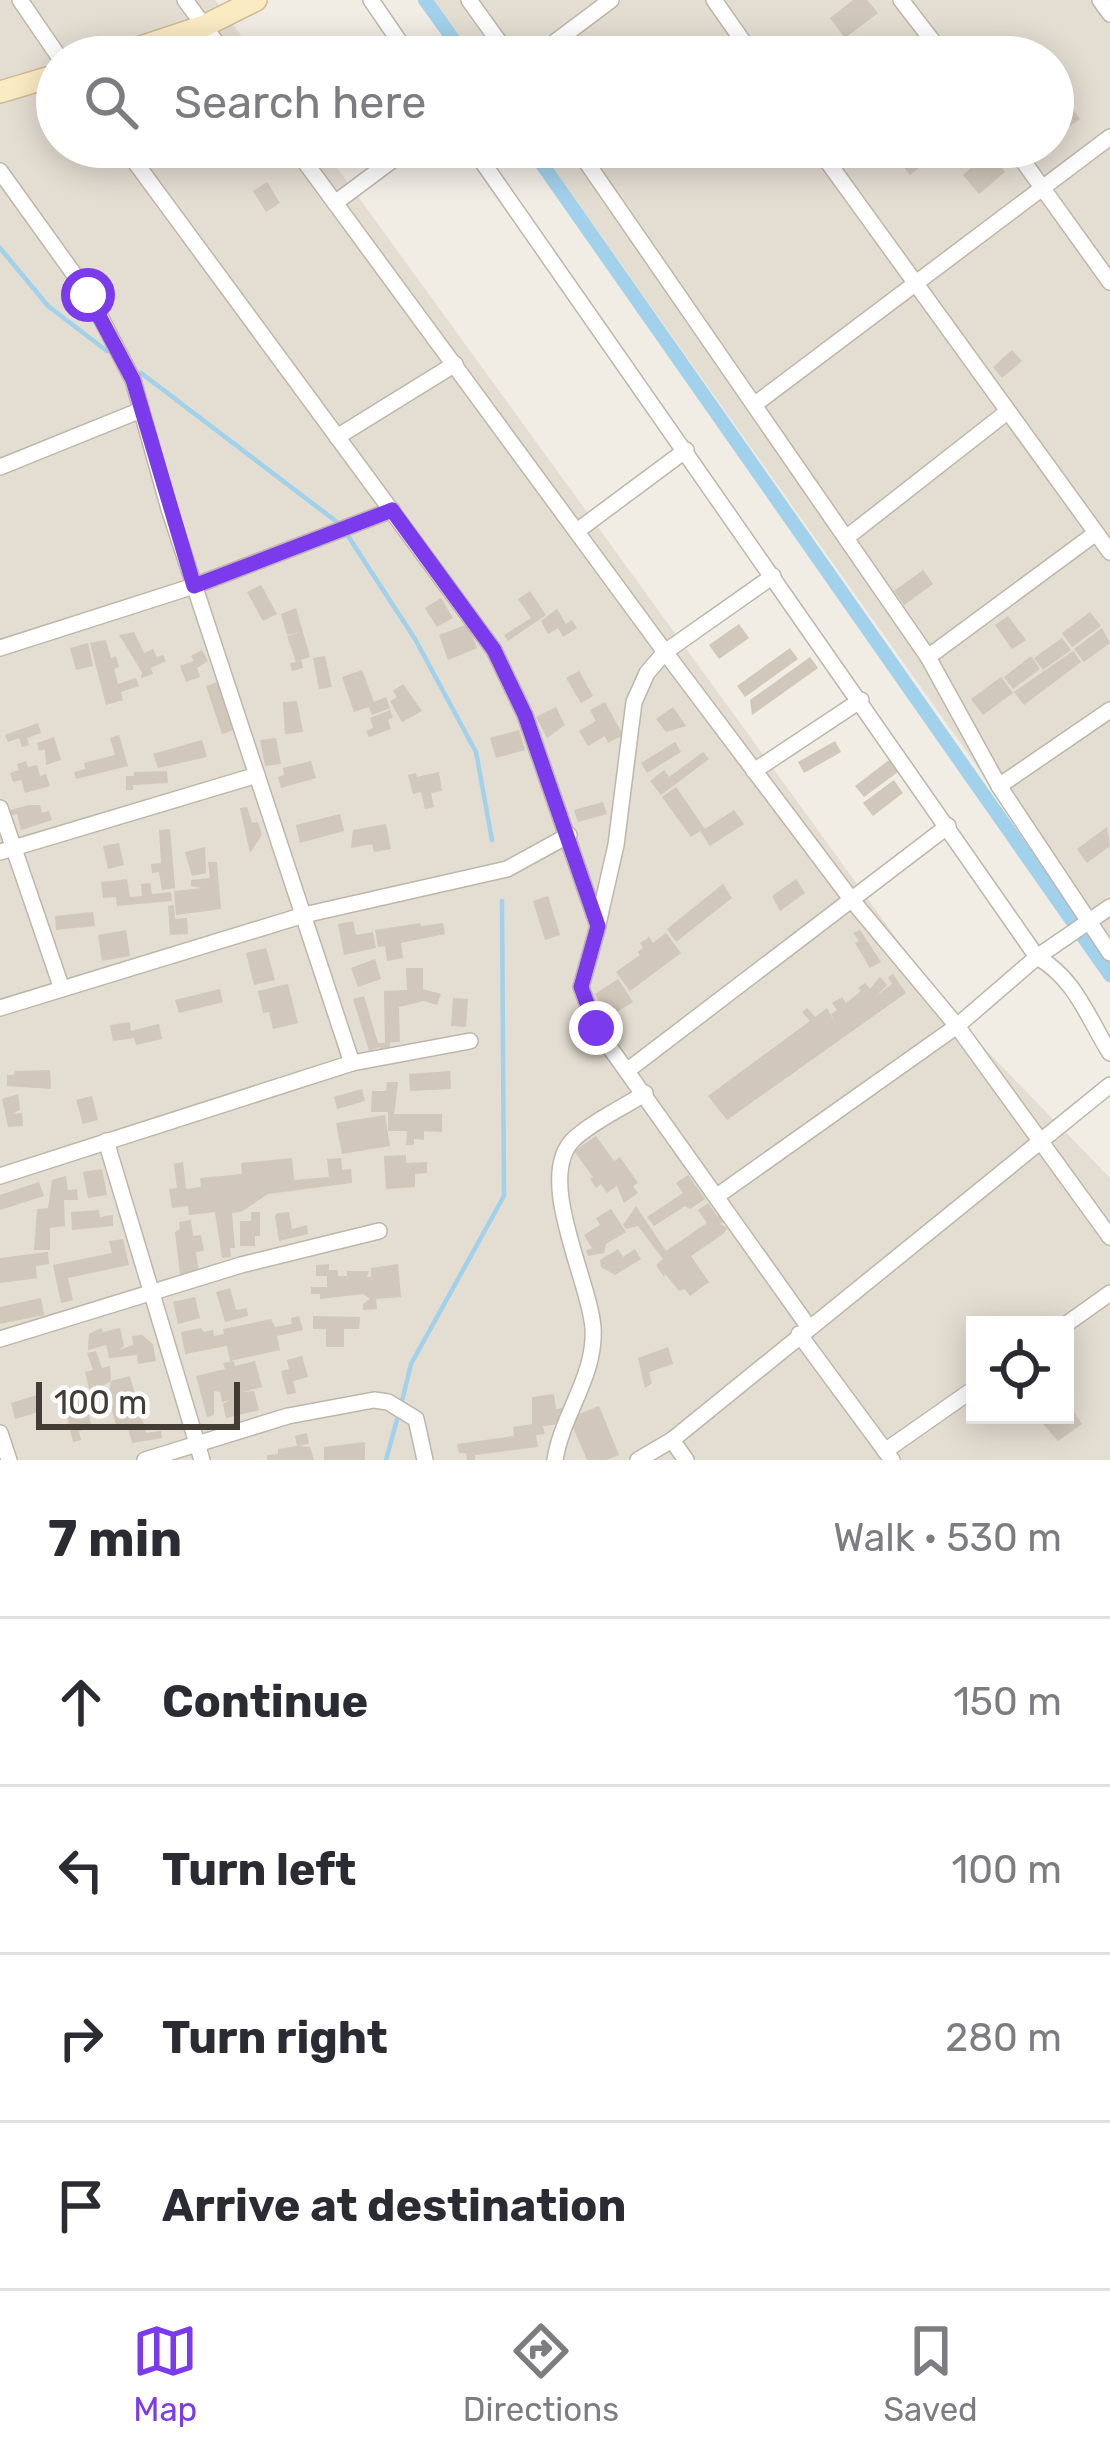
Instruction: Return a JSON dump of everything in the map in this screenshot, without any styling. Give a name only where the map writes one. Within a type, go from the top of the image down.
[{"type":"street","points":[[20,0],[45,36]]},
{"type":"street","points":[[185,0],[211,36]]},
{"type":"street","points":[[174,36],[256,0]]},
{"type":"street","points":[[371,0],[396,36]]},
{"type":"street","points":[[469,0],[495,36]]},
{"type":"street","points":[[563,36],[611,0]]},
{"type":"street","points":[[715,0],[740,36]]},
{"type":"street","points":[[901,0],[928,36]]},
{"type":"street","points":[[1100,0],[1110,14]]},
{"type":"street","points":[[0,92],[36,81]]},
{"type":"street","points":[[1074,164],[1110,136]]},
{"type":"street","points":[[139,168],[494,650],[525,715],[598,926]]},
{"type":"street","points":[[309,168],[754,771],[851,899],[957,1026],[1110,1238]]},
{"type":"street","points":[[335,203],[382,168]]},
{"type":"street","points":[[487,168],[1037,957],[1064,977],[1110,1053]]},
{"type":"street","points":[[590,168],[928,657],[999,786],[1110,953]]},
{"type":"street","points":[[832,168],[1110,552]]},
{"type":"street","points":[[1029,168],[1110,282]]},
{"type":"street","points":[[754,405],[1069,168]]},
{"type":"street","points":[[0,171],[88,295],[123,355],[352,1063]]},
{"type":"street","points":[[337,437],[455,364]]},
{"type":"street","points":[[0,467],[141,410]]},
{"type":"street","points":[[846,538],[1007,412]]},
{"type":"street","points":[[577,531],[686,450]]},
{"type":"street","points":[[0,648],[194,586],[392,510]]},
{"type":"street","points":[[928,657],[1096,533]]},
{"type":"street","points":[[773,576],[665,652],[647,673],[634,702],[616,845],[581,987],[583,1000],[596,1028],[717,1196],[888,1456],[966,1395]]},
{"type":"street","points":[[754,771],[861,700]]},
{"type":"street","points":[[999,786],[1110,710]]},
{"type":"street","points":[[7,850],[257,775]]},
{"type":"street","points":[[0,808],[7,850],[62,989]]},
{"type":"street","points":[[628,1070],[948,826]]},
{"type":"street","points":[[0,1008],[304,915],[507,869],[569,836]]},
{"type":"street","points":[[717,1196],[957,1026],[1037,957],[1110,907]]},
{"type":"street","points":[[0,1176],[352,1063],[470,1040]]},
{"type":"street","points":[[638,1460],[672,1439],[1110,1085]]},
{"type":"street","points":[[555,1460],[559,1432],[589,1368],[593,1330],[588,1297],[564,1221],[564,1154],[573,1139],[645,1094]]},
{"type":"street","points":[[106,1141],[200,1452]]},
{"type":"street","points":[[0,1339],[379,1231]]},
{"type":"street","points":[[1074,1319],[1110,1293]]},
{"type":"street","points":[[145,1460],[200,1452],[288,1416],[374,1400],[388,1402],[416,1419],[425,1460]]},
{"type":"street","points":[[0,1432],[9,1460]]},
{"type":"street","points":[[672,1439],[686,1460]]},
{"type":"shaded area","points":[[0,0],[215,0],[242,36],[36,36],[36,168],[337,168],[952,1015],[1110,1178],[1110,1460],[0,1460]]},
{"type":"shaded area","points":[[433,0],[1110,0],[1110,954],[553,168],[1074,168],[1074,36],[459,36]]},
{"type":"building","points":[[853,0],[867,0],[878,13],[848,36],[830,18]]},
{"type":"building","points":[[971,168],[1005,172],[979,194],[963,175]]},
{"type":"building","points":[[267,182],[280,203],[266,212],[253,191]]},
{"type":"building","points":[[1012,350],[1022,361],[1002,378],[993,367]]},
{"type":"building","points":[[923,570],[933,584],[904,605],[894,591]]},
{"type":"building","points":[[261,585],[277,614],[263,621],[247,592]]},
{"type":"building","points":[[530,591],[546,615],[508,641],[504,635],[531,618],[518,599]]},
{"type":"building","points":[[441,598],[453,618],[437,627],[425,608]]},
{"type":"building","points":[[296,608],[310,657],[301,660],[303,668],[292,671],[290,663],[296,662],[287,636],[301,632],[287,635],[281,614]]},
{"type":"building","points":[[557,609],[566,624],[572,620],[577,628],[563,637],[558,628],[548,634],[541,621]]},
{"type":"building","points":[[1090,612],[1101,626],[1072,647],[1062,633]]},
{"type":"building","points":[[1008,616],[1026,640],[1012,649],[995,625]]},
{"type":"building","points":[[468,624],[477,648],[448,660],[439,635]]},
{"type":"building","points":[[739,624],[749,638],[719,659],[709,645]]},
{"type":"building","points":[[1102,628],[1110,643],[1084,662],[1074,649]]},
{"type":"building","points":[[134,632],[144,653],[153,649],[166,661],[141,678],[142,672],[119,635]]},
{"type":"building","points":[[1062,638],[1071,650],[1043,670],[1034,658]]},
{"type":"building","points":[[106,640],[119,667],[114,669],[118,684],[136,678],[139,686],[121,692],[123,700],[106,705],[90,643]]},
{"type":"building","points":[[88,643],[93,666],[76,670],[70,648]]},
{"type":"building","points":[[790,648],[798,659],[745,697],[737,686]]},
{"type":"building","points":[[202,650],[208,661],[197,668],[200,677],[186,682],[180,666],[194,661],[191,656]]},
{"type":"building","points":[[1073,651],[1081,662],[1024,705],[1014,692]]},
{"type":"building","points":[[325,656],[332,687],[319,689],[313,658]]},
{"type":"building","points":[[1031,656],[1040,669],[1013,689],[1004,677]]},
{"type":"building","points":[[810,657],[818,668],[752,715],[750,700]]},
{"type":"building","points":[[362,670],[374,702],[386,697],[390,708],[372,715],[369,707],[354,712],[342,677]]},
{"type":"building","points":[[579,671],[593,696],[581,703],[566,678]]},
{"type":"building","points":[[1001,677],[1013,693],[983,715],[971,699]]},
{"type":"building","points":[[218,682],[234,730],[222,734],[206,686]]},
{"type":"building","points":[[403,684],[422,711],[402,722],[390,701],[397,697],[393,691]]},
{"type":"building","points":[[297,701],[303,732],[285,734],[283,702]]},
{"type":"building","points":[[605,702],[623,735],[608,743],[605,736],[588,746],[579,731],[596,721],[590,710]]},
{"type":"building","points":[[556,707],[565,725],[547,738],[536,717]]},
{"type":"building","points":[[673,707],[686,726],[666,732],[656,719]]},
{"type":"building","points":[[390,710],[391,729],[369,737],[370,718]]},
{"type":"building","points":[[38,723],[41,733],[27,738],[29,745],[22,747],[19,738],[8,742],[5,735]]},
{"type":"building","points":[[519,730],[525,750],[496,758],[490,738]]},
{"type":"building","points":[[119,735],[128,766],[76,779],[74,772],[85,769],[84,763],[115,755],[110,738]]},
{"type":"building","points":[[54,737],[61,760],[46,765],[45,749],[39,751],[37,743]]},
{"type":"building","points":[[276,738],[281,764],[265,766],[260,740]]},
{"type":"building","points":[[202,740],[207,757],[158,768],[153,754]]},
{"type":"building","points":[[835,741],[841,752],[804,773],[798,762]]},
{"type":"building","points":[[675,742],[681,752],[647,773],[641,763]]},
{"type":"building","points":[[703,752],[709,759],[661,795],[650,781],[664,770],[669,777]]},
{"type":"building","points":[[893,757],[902,769],[864,797],[855,786]]},
{"type":"building","points":[[26,761],[28,767],[37,765],[40,776],[46,774],[50,786],[25,793],[21,780],[13,782],[10,773]]},
{"type":"building","points":[[311,761],[316,778],[281,788],[278,777],[284,775],[283,768]]},
{"type":"building","points":[[167,771],[168,783],[133,785],[133,790],[126,790],[126,776],[134,772]]},
{"type":"building","points":[[439,772],[442,791],[431,793],[434,807],[425,809],[421,792],[413,794],[408,775]]},
{"type":"building","points":[[894,780],[903,793],[873,816],[863,803]]},
{"type":"building","points":[[676,787],[705,829],[734,810],[744,824],[710,846],[700,831],[691,837],[662,797]]},
{"type":"building","points":[[603,802],[607,814],[578,822],[574,810]]},
{"type":"building","points":[[40,805],[52,820],[21,830],[17,814],[10,810]]},
{"type":"building","points":[[247,807],[262,835],[250,853],[240,808]]},
{"type":"building","points":[[340,814],[344,831],[300,843],[296,825]]},
{"type":"building","points":[[386,824],[391,849],[374,852],[372,844],[351,848],[353,830]]},
{"type":"building","points":[[1107,827],[1110,846],[1087,863],[1077,849]]},
{"type":"building","points":[[170,829],[175,888],[162,890],[159,872],[152,873],[151,864],[161,863],[159,830]]},
{"type":"building","points":[[119,843],[124,865],[108,869],[103,846]]},
{"type":"building","points":[[205,847],[206,873],[192,876],[185,852]]},
{"type":"building","points":[[208,862],[217,862],[221,909],[176,915],[174,891],[202,888],[191,886],[191,880],[210,878]]},
{"type":"building","points":[[127,879],[130,897],[142,896],[141,884],[150,883],[152,894],[171,892],[172,901],[117,906],[116,897],[103,898],[101,882]]},
{"type":"building","points":[[796,879],[805,893],[780,911],[772,896]]},
{"type":"building","points":[[723,884],[732,898],[676,942],[667,929]]},
{"type":"building","points":[[548,896],[560,935],[545,940],[533,901]]},
{"type":"building","points":[[174,905],[175,919],[187,918],[188,934],[170,935],[168,906]]},
{"type":"building","points":[[93,912],[95,926],[56,930],[55,916]]},
{"type":"building","points":[[353,921],[356,935],[373,932],[376,948],[344,955],[338,924]]},
{"type":"building","points":[[443,923],[445,934],[401,943],[403,958],[387,961],[375,930]]},
{"type":"building","points":[[126,930],[130,956],[102,961],[98,935]]},
{"type":"building","points":[[860,930],[881,962],[870,968],[855,943],[859,941],[853,933]]},
{"type":"building","points":[[666,933],[681,953],[630,991],[616,972],[640,955],[640,943],[649,937],[653,943]]},
{"type":"building","points":[[266,948],[275,980],[254,985],[246,953]]},
{"type":"building","points":[[375,959],[381,979],[358,987],[351,968]]},
{"type":"building","points":[[406,968],[423,968],[423,989],[441,994],[437,1005],[424,1001],[399,1007],[400,1042],[390,1042],[390,1052],[380,1053],[380,1047],[369,1051],[353,999],[364,996],[378,1043],[385,1043],[384,991],[407,990]]},
{"type":"building","points":[[893,974],[906,993],[727,1120],[708,1096],[810,1021],[802,1012],[807,1008],[815,1017],[827,1008],[836,1025],[831,1014],[837,1010],[832,1003],[842,997],[846,1003],[861,991],[858,988],[865,983],[870,989],[880,977],[887,985],[875,997],[892,984],[888,977]]},
{"type":"building","points":[[618,979],[633,1002],[609,1017],[595,994]]},
{"type":"building","points":[[288,984],[298,1023],[273,1029],[258,991]]},
{"type":"building","points":[[220,989],[223,1002],[179,1013],[175,1000]]},
{"type":"building","points":[[453,998],[468,999],[466,1027],[451,1026]]},
{"type":"building","points":[[130,1022],[131,1031],[159,1024],[162,1039],[136,1045],[134,1038],[113,1041],[110,1025]]},
{"type":"building","points":[[50,1070],[51,1089],[7,1086],[7,1075],[15,1071]]},
{"type":"building","points":[[450,1071],[451,1089],[410,1091],[409,1074]]},
{"type":"building","points":[[387,1082],[398,1082],[394,1114],[442,1114],[442,1132],[424,1131],[424,1140],[414,1139],[414,1145],[406,1145],[407,1131],[388,1131],[388,1112],[371,1112],[372,1091],[386,1091]]},
{"type":"building","points":[[362,1089],[365,1101],[337,1109],[334,1097]]},
{"type":"building","points":[[18,1094],[20,1110],[12,1114],[22,1113],[23,1126],[8,1127],[2,1099]]},
{"type":"building","points":[[92,1096],[98,1120],[83,1124],[76,1100]]},
{"type":"building","points":[[385,1115],[390,1146],[342,1154],[336,1123]]},
{"type":"building","points":[[596,1136],[614,1161],[620,1157],[638,1183],[633,1186],[638,1193],[624,1203],[617,1186],[607,1193],[601,1184],[596,1188],[574,1151]]},
{"type":"building","points":[[406,1155],[406,1163],[427,1162],[427,1173],[415,1174],[415,1187],[386,1189],[384,1156]]},
{"type":"building","points":[[292,1158],[294,1180],[329,1177],[327,1159],[341,1158],[342,1170],[351,1169],[352,1183],[268,1194],[232,1213],[235,1248],[230,1248],[231,1257],[222,1258],[215,1212],[189,1215],[188,1206],[172,1208],[169,1189],[177,1188],[174,1164],[183,1162],[186,1189],[201,1187],[200,1178],[242,1174],[241,1163]]},
{"type":"building","points":[[102,1169],[107,1195],[88,1198],[83,1172]]},
{"type":"building","points":[[688,1175],[705,1199],[654,1226],[647,1217],[683,1193],[676,1183]]},
{"type":"building","points":[[66,1176],[68,1190],[77,1189],[78,1200],[64,1200],[65,1226],[50,1228],[50,1250],[34,1250],[37,1209],[48,1208],[52,1180]]},
{"type":"building","points":[[39,1182],[44,1196],[0,1210],[0,1195]]},
{"type":"building","points":[[708,1203],[718,1217],[721,1212],[729,1219],[720,1224],[727,1228],[723,1234],[691,1256],[709,1282],[690,1296],[664,1277],[656,1265],[663,1259],[638,1226],[626,1229],[623,1225],[636,1206],[666,1251],[707,1223],[698,1210]]},
{"type":"building","points":[[611,1209],[626,1232],[606,1244],[604,1253],[588,1256],[586,1251],[592,1248],[584,1235],[600,1225],[596,1218]]},
{"type":"building","points":[[99,1210],[100,1217],[113,1215],[113,1226],[72,1230],[71,1212]]},
{"type":"building","points":[[251,1212],[260,1212],[260,1236],[255,1236],[255,1246],[240,1246],[240,1221],[251,1221]]},
{"type":"building","points":[[289,1212],[292,1229],[307,1225],[308,1234],[279,1241],[275,1217]]},
{"type":"building","points":[[191,1220],[193,1236],[201,1235],[204,1251],[196,1252],[199,1272],[180,1274],[175,1232],[179,1222]]},
{"type":"building","points":[[123,1239],[129,1265],[68,1278],[73,1300],[61,1303],[53,1265],[112,1253],[109,1241]]},
{"type":"building","points":[[618,1249],[623,1257],[635,1249],[641,1259],[615,1275],[601,1267],[600,1260]]},
{"type":"building","points":[[48,1252],[49,1264],[36,1266],[37,1278],[0,1283],[0,1258]]},
{"type":"building","points":[[329,1264],[338,1276],[369,1271],[367,1277],[371,1277],[371,1268],[398,1264],[401,1297],[376,1299],[377,1309],[363,1310],[370,1299],[363,1294],[320,1299],[320,1294],[311,1294],[311,1287],[327,1287],[327,1276],[316,1276],[316,1265]]},
{"type":"building","points":[[230,1288],[236,1310],[247,1308],[248,1316],[225,1322],[216,1292]]},
{"type":"building","points":[[195,1297],[200,1318],[178,1324],[173,1302]]},
{"type":"building","points":[[41,1298],[44,1315],[0,1324],[0,1307]]},
{"type":"building","points":[[299,1316],[303,1330],[277,1336],[280,1350],[230,1361],[227,1346],[185,1354],[181,1332],[201,1328],[213,1330],[214,1336],[224,1334],[223,1329],[271,1319],[275,1327],[292,1324],[291,1318]]},
{"type":"building","points":[[313,1316],[360,1317],[359,1329],[344,1329],[344,1347],[326,1347],[326,1329],[313,1329]]},
{"type":"building","points":[[101,1328],[103,1332],[120,1328],[124,1346],[119,1350],[133,1345],[132,1336],[142,1335],[153,1344],[156,1361],[138,1364],[137,1355],[109,1358],[106,1345],[88,1350],[89,1334]]},
{"type":"building","points":[[668,1347],[673,1364],[649,1372],[652,1383],[645,1388],[638,1358]]},
{"type":"building","points":[[96,1351],[102,1368],[110,1366],[111,1381],[90,1393],[85,1372],[93,1370],[87,1353]]},
{"type":"building","points":[[302,1356],[308,1377],[293,1381],[296,1393],[287,1395],[281,1371],[289,1369],[287,1360]]},
{"type":"building","points":[[234,1361],[235,1366],[255,1361],[262,1387],[243,1392],[254,1391],[259,1410],[226,1418],[223,1404],[229,1400],[222,1402],[220,1392],[214,1391],[214,1415],[207,1417],[196,1376],[225,1369],[223,1363]]},
{"type":"building","points":[[130,1376],[146,1433],[161,1431],[162,1438],[132,1443],[127,1425],[117,1428],[108,1398],[111,1381]]},
{"type":"building","points":[[554,1394],[556,1409],[562,1408],[563,1413],[560,1424],[543,1426],[545,1434],[536,1435],[538,1447],[475,1455],[475,1460],[459,1453],[457,1444],[514,1436],[513,1427],[532,1424],[532,1397]]},
{"type":"building","points":[[37,1395],[42,1411],[15,1419],[11,1403]]},
{"type":"building","points":[[79,1399],[92,1428],[79,1431],[81,1440],[73,1442],[64,1403]]},
{"type":"building","points":[[599,1406],[619,1455],[587,1460],[569,1418]]},
{"type":"building","points":[[1074,1412],[1082,1424],[1058,1441],[1043,1424],[1074,1424]]},
{"type":"building","points":[[307,1433],[309,1444],[297,1446],[295,1436]]},
{"type":"building","points":[[365,1442],[365,1460],[324,1460],[324,1447]]},
{"type":"building","points":[[310,1447],[314,1460],[267,1460],[278,1449]]},
{"type":"waterway","points":[[425,0],[451,36]]},
{"type":"waterway","points":[[545,168],[1110,975]]},
{"type":"waterway","points":[[0,248],[48,306],[107,351]]},
{"type":"waterway","points":[[141,373],[337,522]]},
{"type":"waterway","points":[[348,536],[415,639],[476,752],[492,840]]},
{"type":"waterway","points":[[401,1405],[411,1364],[504,1196],[502,901]]},
{"type":"waterway","points":[[386,1460],[398,1416]]},
{"type":"route","points":[[88,295],[133,380],[194,586],[392,510],[494,650],[525,715],[598,926],[581,987],[596,1028]]}]
